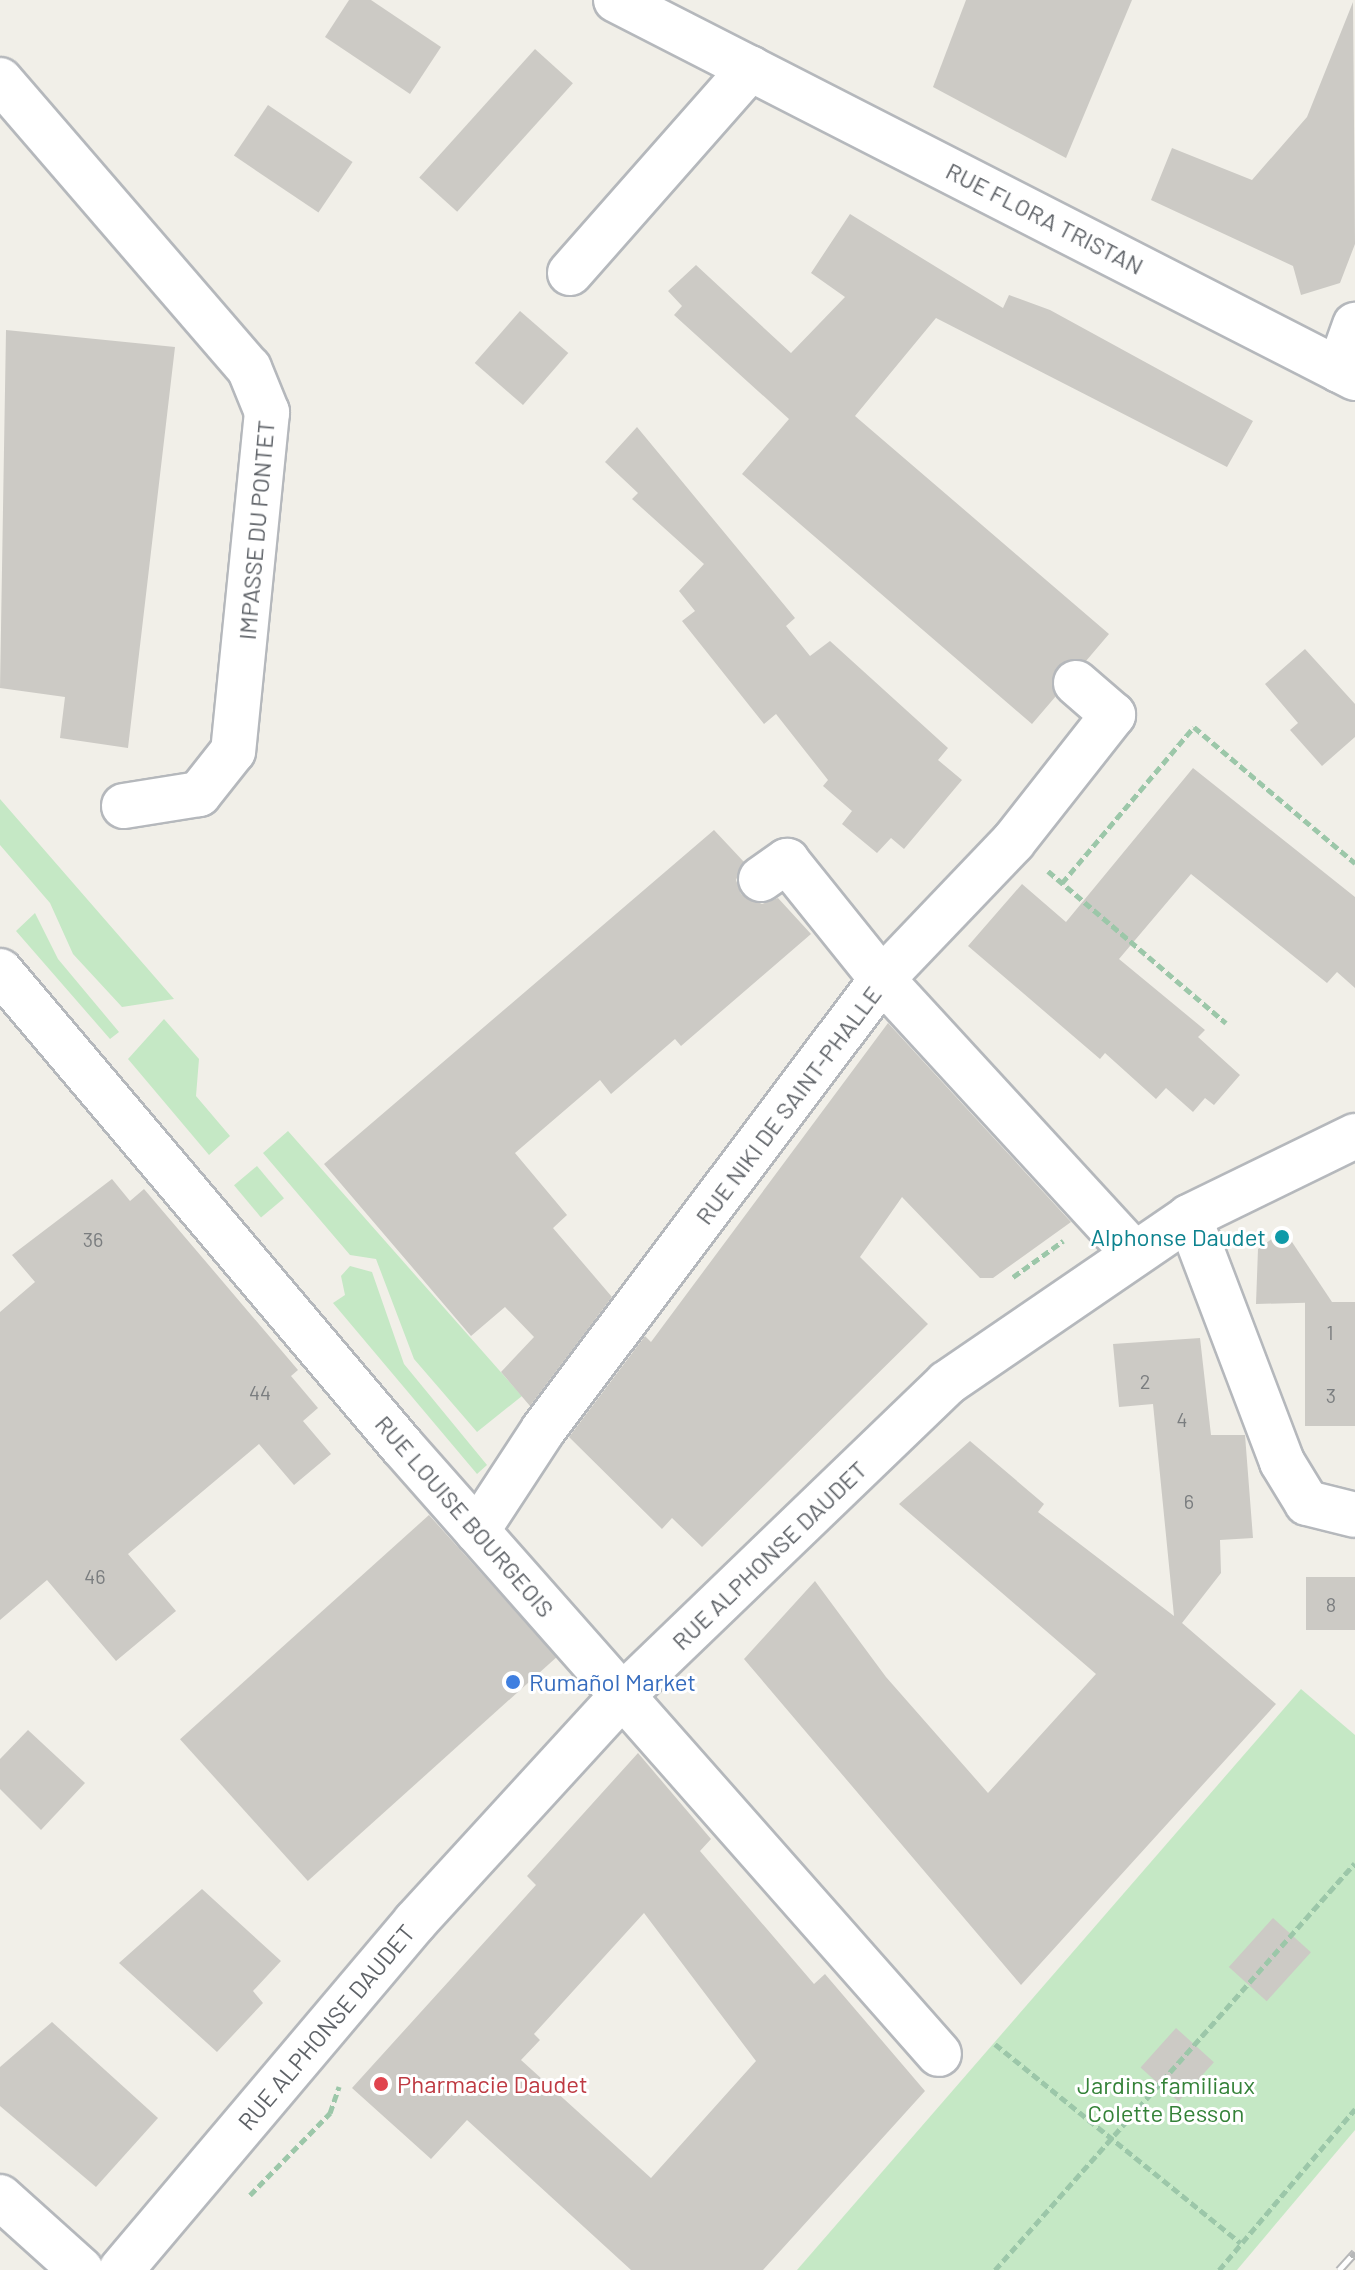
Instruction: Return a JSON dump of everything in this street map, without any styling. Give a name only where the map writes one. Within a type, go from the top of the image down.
[{"type":"street","name":"RUE FLORA TRISTAN","points":[[616,0],[1347,374]]},
{"type":"street","points":[[570,273],[751,68]]},
{"type":"street","name":"IMPASSE DU PONTET","points":[[0,80],[231,346],[267,412],[233,751],[219,778],[199,794],[124,806]]},
{"type":"street","points":[[1347,374],[1355,325]]},
{"type":"street","points":[[761,879],[787,861],[882,979],[1013,842],[1113,715],[1076,683]]},
{"type":"street","name":"RUE LOUISE BOURGEOIS","points":[[0,971],[477,1531],[939,2054]]},
{"type":"street","name":"RUE NIKI DE SAINT-PHALLE","points":[[477,1531],[543,1430],[882,979],[1133,1252]]},
{"type":"street","name":"RUE ALPHONSE DAUDET","points":[[121,2270],[415,1922],[623,1695],[947,1383],[1133,1252],[1189,1217],[1355,1136]]},
{"type":"street","points":[[1189,1217],[1282,1462],[1307,1503],[1355,1515]]},
{"type":"street","points":[[0,2197],[81,2270]]},
{"type":"path","points":[[1062,883],[1194,727],[1355,863]]},
{"type":"path","points":[[1013,842],[1226,1023]]},
{"type":"path","points":[[995,2270],[1355,1863]]},
{"type":"path","points":[[995,2044],[1114,2136],[1241,2243]]},
{"type":"path","points":[[1219,2270],[1355,2109]]},
{"type":"green space","points":[[0,799],[174,999],[122,1007],[73,954],[50,903],[0,845]]},
{"type":"green space","points":[[35,913],[58,959],[119,1032],[110,1039],[16,931]]},
{"type":"green space","points":[[164,1019],[199,1059],[196,1096],[230,1136],[209,1155],[128,1059]]},
{"type":"green space","points":[[288,1131],[522,1396],[477,1432],[414,1359],[376,1259],[350,1255],[263,1153]]},
{"type":"green space","points":[[257,1166],[284,1198],[261,1217],[234,1185]]},
{"type":"green space","points":[[350,1266],[372,1272],[404,1364],[487,1465],[477,1474],[333,1303],[345,1295],[341,1276]]},
{"type":"green space","name":"Jardins familiaux Colette Besson","points":[[1301,1689],[1355,1735],[1355,2130],[1237,2270],[797,2270]]},
{"type":"building","points":[[349,0],[371,0],[441,47],[410,94],[325,37]]},
{"type":"building","points":[[966,0],[1132,0],[1066,158],[933,87]]},
{"type":"building","points":[[1353,2],[1355,244],[1340,283],[1301,295],[1293,266],[1151,200],[1172,148],[1252,180],[1307,117]]},
{"type":"building","points":[[535,49],[573,83],[457,212],[419,178]]},
{"type":"building","points":[[268,105],[353,162],[318,213],[234,156]]},
{"type":"building","points":[[850,214],[1003,308],[1009,295],[1050,310],[1253,421],[1227,467],[936,318],[855,416],[1109,634],[1086,661],[1057,667],[1056,696],[1032,724],[742,474],[789,419],[674,315],[682,306],[668,291],[696,265],[791,353],[845,297],[811,273]]},
{"type":"building","points":[[520,311],[568,353],[523,405],[475,363]]},
{"type":"building","points":[[6,330],[175,347],[128,748],[60,738],[65,697],[0,688]]},
{"type":"building","points":[[637,427],[795,618],[786,626],[810,656],[830,641],[948,748],[938,760],[962,780],[904,849],[891,838],[877,853],[842,824],[852,811],[823,786],[828,780],[776,714],[764,724],[682,621],[695,611],[679,591],[704,564],[632,499],[638,493],[605,462]]},
{"type":"building","points":[[1305,649],[1355,704],[1355,737],[1322,766],[1290,730],[1298,723],[1265,684]]},
{"type":"building","points":[[1193,768],[1355,897],[1355,988],[1337,972],[1327,983],[1191,874],[1119,959],[1205,1030],[1198,1037],[1240,1075],[1214,1105],[1205,1098],[1193,1112],[1166,1088],[1156,1099],[1105,1053],[1100,1059],[968,946],[1022,884],[1066,922]]},
{"type":"building","points":[[714,830],[744,862],[736,880],[741,894],[762,904],[778,898],[811,934],[681,1046],[675,1039],[611,1094],[600,1080],[515,1153],[567,1215],[553,1228],[612,1297],[530,1406],[501,1372],[534,1337],[505,1307],[471,1336],[324,1164]]},
{"type":"building","points":[[888,1023],[1071,1222],[993,1278],[980,1278],[902,1197],[860,1257],[928,1324],[702,1547],[672,1518],[662,1529],[569,1437],[645,1336],[651,1342]]},
{"type":"building","points":[[112,1179],[130,1201],[144,1189],[298,1370],[291,1376],[318,1408],[303,1421],[331,1454],[294,1485],[259,1444],[128,1554],[176,1611],[116,1661],[47,1580],[0,1620],[0,1312],[35,1282],[12,1255]]},
{"type":"building","points":[[1284,1230],[1332,1302],[1256,1304],[1258,1249]]},
{"type":"building","points":[[1305,1302],[1355,1302],[1355,1426],[1305,1426]]},
{"type":"building","points":[[1200,1338],[1211,1435],[1245,1435],[1253,1538],[1220,1540],[1221,1573],[1182,1623],[1276,1704],[1021,1985],[744,1659],[815,1581],[886,1677],[988,1793],[1096,1674],[899,1504],[970,1441],[1044,1504],[1038,1512],[1174,1616],[1153,1404],[1119,1407],[1113,1344]]},
{"type":"building","points":[[429,1515],[557,1657],[308,1881],[180,1739]]},
{"type":"building","points":[[1306,1577],[1355,1577],[1355,1630],[1306,1630]]},
{"type":"building","points":[[28,1730],[85,1783],[41,1830],[0,1789],[0,1759]]},
{"type":"building","points":[[638,1753],[711,1839],[700,1851],[814,1984],[825,1974],[925,2091],[763,2270],[631,2270],[467,2120],[431,2159],[352,2088],[536,1885],[527,1876]],"holes":[[[644,1913],[756,2061],[651,2178],[521,2060],[540,2040],[534,2034]]]},
{"type":"building","points":[[202,1889],[281,1961],[253,1991],[263,2003],[217,2052],[119,1963]]},
{"type":"building","points":[[1273,1918],[1311,1952],[1267,2001],[1229,1967]]},
{"type":"building","points":[[52,2022],[158,2118],[96,2187],[0,2106],[0,2067]]},
{"type":"building","points":[[1176,2028],[1214,2062],[1178,2102],[1141,2067]]},
{"type":"railway","points":[[1339,2270],[1355,2252]]},
{"type":"place","name":"Alphonse Daudet","points":[[1282,1237]]},
{"type":"place","name":"Rumañol Market","points":[[513,1682]]},
{"type":"place","name":"Pharmacie Daudet","points":[[381,2084]]}]
